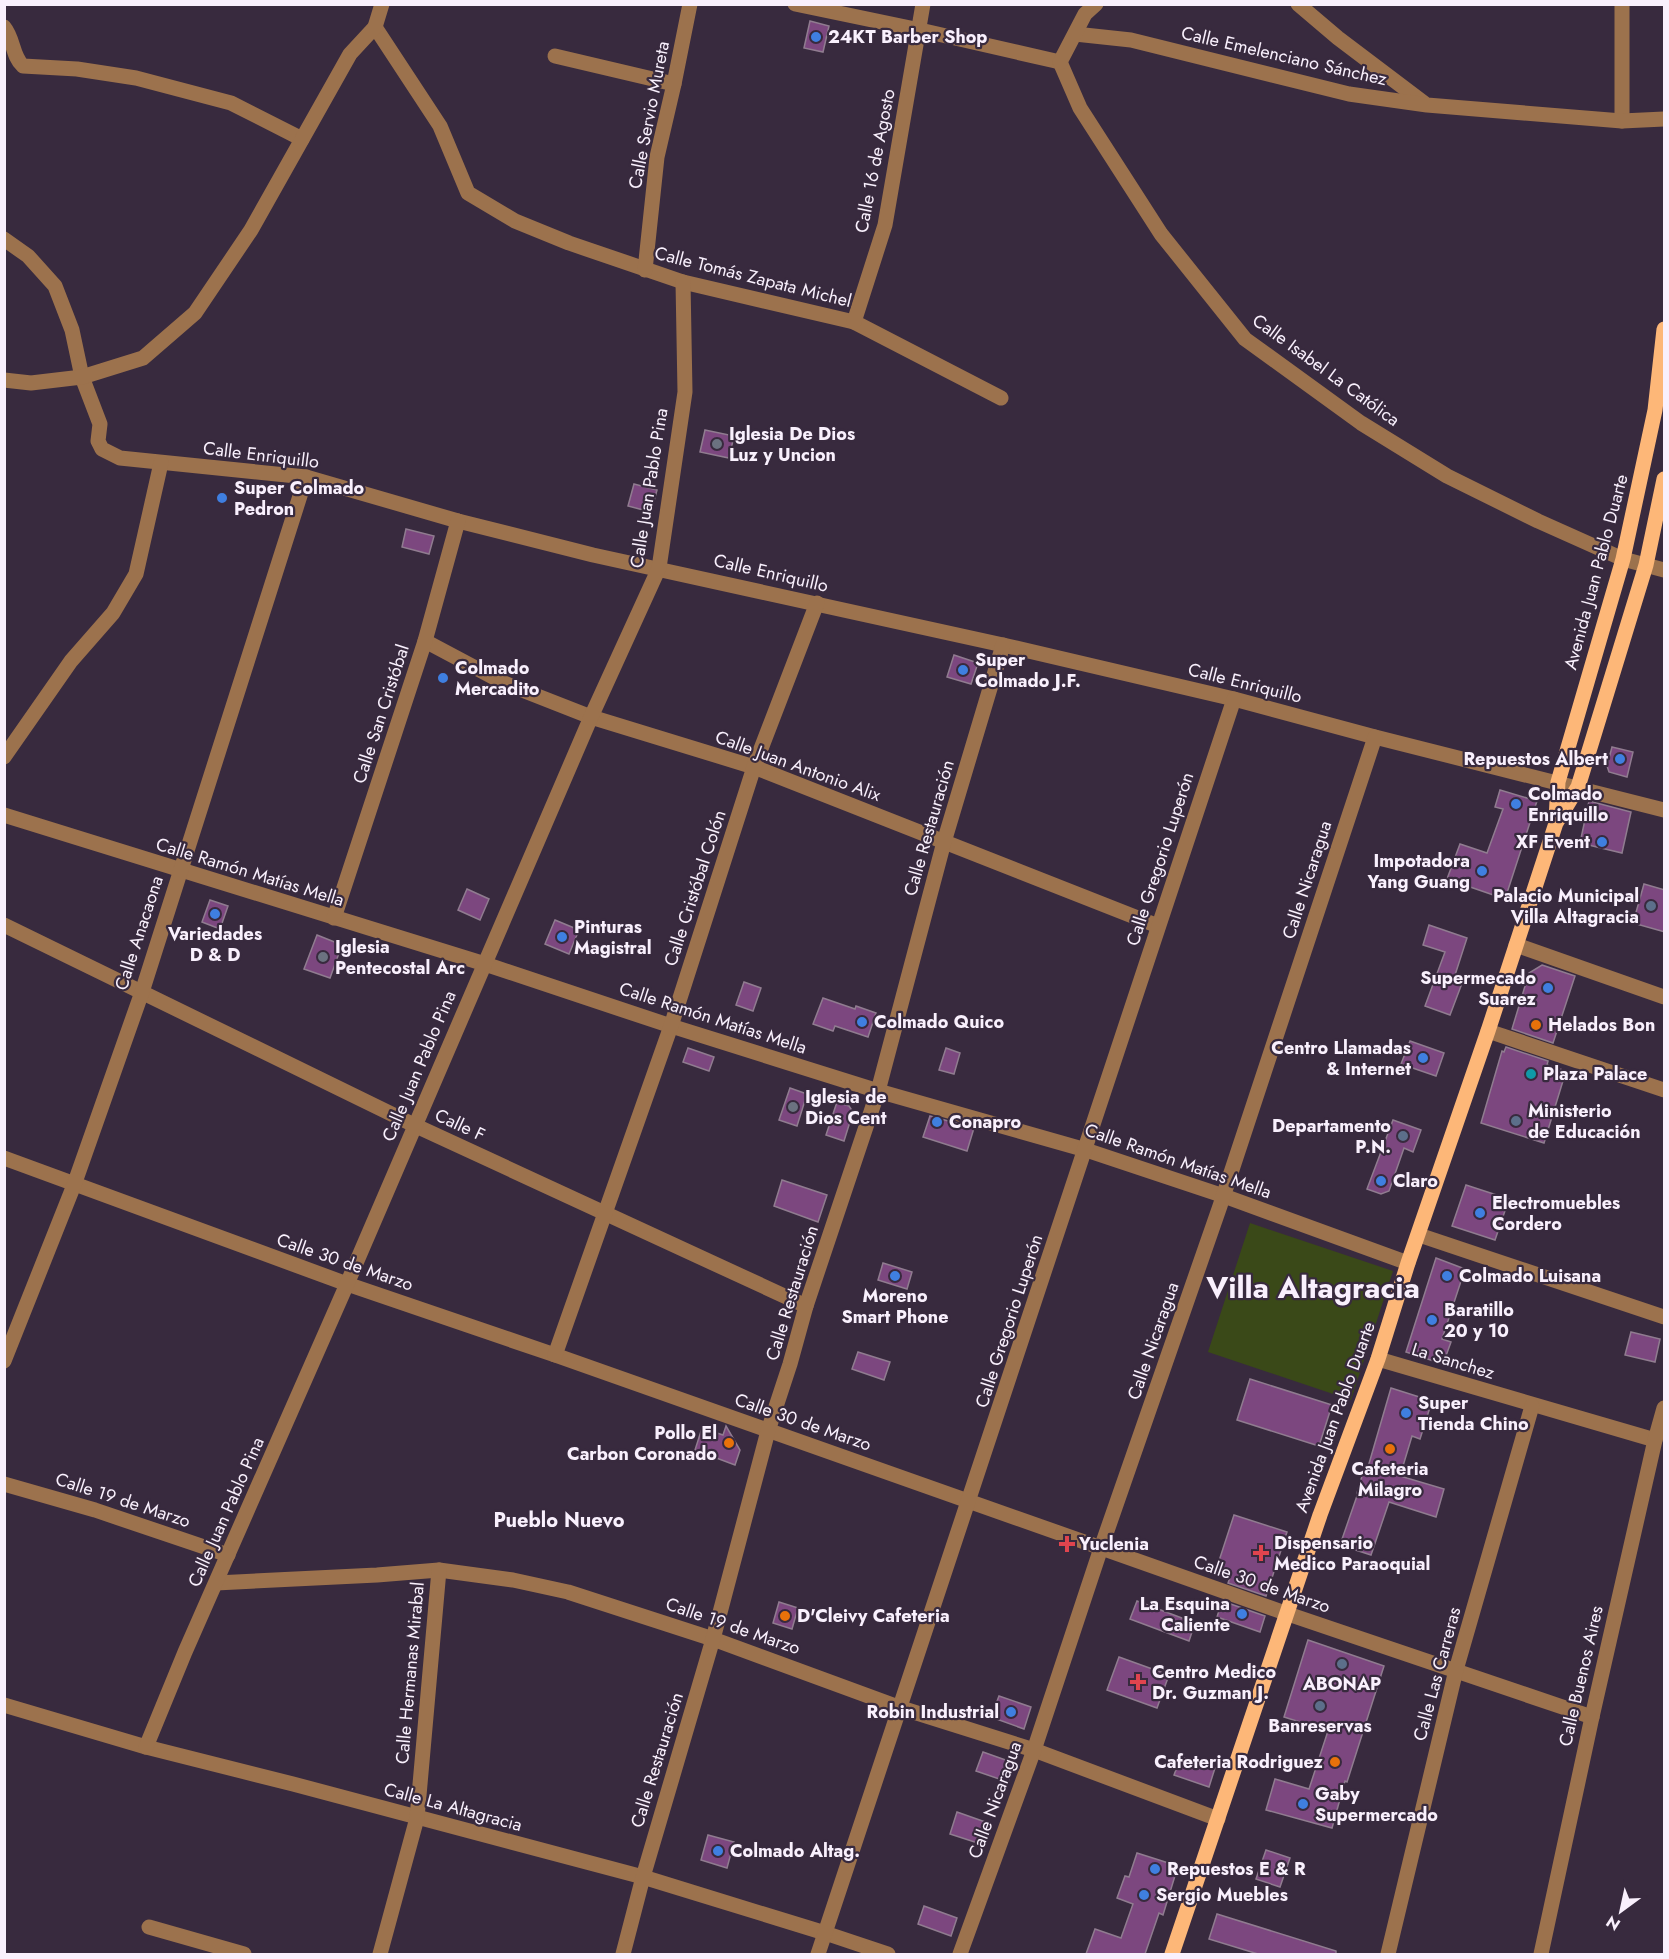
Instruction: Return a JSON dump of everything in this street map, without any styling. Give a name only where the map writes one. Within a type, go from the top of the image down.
[{"type":"main road","name":"Avenida Juan Pablo Duarte","points":[[1556,823],[1558,782],[1623,559],[1655,410],[1665,329]]},
{"type":"main road","name":"Avenida Juan Pablo Duarte","points":[[1172,1954],[1320,1515],[1378,1359],[1556,823],[1578,787],[1646,565],[1665,480]]},
{"type":"street","points":[[4,380],[31,383],[82,377],[143,358],[195,313],[251,230],[350,54],[375,27],[382,4]]},
{"type":"street","name":"Calle Servio Mureta","points":[[645,270],[657,157],[690,4]]},
{"type":"street","points":[[795,4],[1060,62],[1085,14],[1096,4]]},
{"type":"street","name":"Calle 16 de Agosto","points":[[854,322],[885,225],[923,4]]},
{"type":"street","points":[[1298,4],[1338,38],[1427,105]]},
{"type":"street","points":[[1622,4],[1622,121]]},
{"type":"street","points":[[4,27],[10,34],[17,60],[23,66],[77,69],[136,78],[210,97],[231,103],[302,139]]},
{"type":"street","name":"Calle Tomás Zapata Michel","points":[[375,27],[440,126],[468,193],[515,221],[569,243],[683,282],[854,322],[1001,398]]},
{"type":"street","name":"Calle Emelenciano Sánchez","points":[[1075,34],[1131,40],[1349,94],[1427,105],[1622,121],[1665,119]]},
{"type":"street","points":[[555,56],[674,84]]},
{"type":"street","name":"Calle Isabel La Católica","points":[[1060,62],[1080,108],[1161,234],[1245,339],[1361,423],[1447,476],[1538,521],[1623,559],[1665,570]]},
{"type":"street","name":"Calle Enriquillo","points":[[4,239],[28,256],[55,286],[72,330],[82,377],[100,423],[98,441],[102,449],[120,458],[306,477],[593,555],[818,603],[1234,699],[1665,810]]},
{"type":"street","name":"Calle Juan Pablo Pina","points":[[146,1747],[591,717],[659,568],[685,392],[683,282]]},
{"type":"street","points":[[4,757],[71,661],[113,613],[136,574],[161,463]]},
{"type":"street","name":"Calle Anacaona","points":[[4,1361],[74,1185],[142,992],[306,477]]},
{"type":"street","name":"Calle San Cristóbal","points":[[334,918],[425,641],[458,520]]},
{"type":"street","name":"Calle Cristóbal Colón","points":[[555,1355],[672,1026],[754,767],[818,603]]},
{"type":"street","name":"Calle Juan Antonio Alix","points":[[425,641],[504,683],[591,717],[754,767],[1158,926]]},
{"type":"street","name":"Calle Restauración","points":[[623,1954],[643,1877],[713,1639],[768,1431],[806,1306],[878,1091],[944,842],[1003,645]]},
{"type":"street","name":"Calle Gregorio Luperón","points":[[818,1954],[1234,699]]},
{"type":"street","name":"Calle Nicaragua","points":[[960,1954],[1034,1750],[1101,1548],[1224,1196],[1375,737]]},
{"type":"street","name":"Calle Ramón Matías Mella","points":[[4,815],[485,964],[878,1091],[1086,1150],[1224,1196],[1408,1263]]},
{"type":"street","name":"Calle F","points":[[4,925],[414,1125],[806,1306]]},
{"type":"street","points":[[1516,945],[1665,997]]},
{"type":"street","points":[[1488,1031],[1665,1090]]},
{"type":"street","name":"Calle 30 de Marzo","points":[[4,1158],[347,1284],[555,1355],[1288,1614],[1592,1718]]},
{"type":"street","points":[[1419,1235],[1665,1317]]},
{"type":"street","name":"La Sanchez","points":[[1378,1359],[1532,1406],[1655,1440]]},
{"type":"street","name":"Calle Las Carreras","points":[[1388,1954],[1456,1671],[1532,1406]]},
{"type":"street","name":"Calle Buenos Aires","points":[[1541,1954],[1655,1440],[1665,1408]]},
{"type":"street","name":"Calle 19 de Marzo","points":[[4,1484],[95,1510],[228,1556]]},
{"type":"street","name":"Calle 19 de Marzo","points":[[216,1583],[439,1570],[513,1580],[568,1592],[713,1639],[901,1708],[1034,1750],[1218,1819]]},
{"type":"street","name":"Calle Hermanas Mirabal","points":[[380,1954],[417,1818],[439,1570]]},
{"type":"street","name":"Calle La Altagracia","points":[[4,1705],[146,1747],[643,1877],[888,1954]]},
{"type":"street","points":[[149,1927],[244,1954]]},
{"type":"green space","points":[[1250,1223],[1393,1271],[1351,1400],[1208,1352]]},
{"type":"building","name":"24KT Barber Shop","points":[[810,21],[829,26],[823,52],[804,48]]},
{"type":"building","name":"Iglesia De Dios Luz y Uncion","points":[[705,430],[734,436],[729,458],[700,452]]},
{"type":"building","points":[[634,484],[657,490],[651,512],[628,506]]},
{"type":"building","points":[[406,529],[434,536],[429,554],[402,547]]},
{"type":"building","name":"Super Colmado J.F.","points":[[954,655],[978,663],[971,684],[947,677]]},
{"type":"building","name":"Repuestos Albert","points":[[1612,747],[1633,752],[1627,777],[1609,772],[1607,766]]},
{"type":"building","points":[[1500,790],[1537,801],[1505,899],[1447,879],[1460,844],[1487,853],[1503,809],[1495,807]]},
{"type":"building","points":[[1589,801],[1631,812],[1622,853],[1580,843]]},
{"type":"building","name":"Palacio Municipal Villa Altagracia","points":[[1644,884],[1665,890],[1665,932],[1633,923]]},
{"type":"building","points":[[467,889],[489,899],[480,920],[458,910]]},
{"type":"building","name":"Variedades D & D","points":[[210,900],[228,906],[220,929],[202,922]]},
{"type":"building","name":"Pinturas Magistral","points":[[555,920],[579,930],[569,954],[545,944]]},
{"type":"building","points":[[1429,925],[1467,938],[1455,975],[1464,978],[1450,1015],[1425,1006],[1445,952],[1423,945]]},
{"type":"building","name":"Iglesia Pentecostal Arc","points":[[317,935],[342,945],[330,978],[304,969]]},
{"type":"building","points":[[1542,965],[1575,976],[1553,1043],[1512,1029],[1529,973]]},
{"type":"building","points":[[744,982],[761,988],[753,1011],[736,1005]]},
{"type":"building","points":[[823,998],[855,1009],[856,1006],[876,1013],[868,1037],[835,1026],[833,1031],[813,1024]]},
{"type":"building","name":"Centro Llamadas & Internet","points":[[1410,1041],[1444,1053],[1436,1076],[1401,1064]]},
{"type":"building","points":[[1506,1047],[1548,1061],[1547,1065],[1566,1071],[1544,1143],[1481,1123],[1502,1051],[1504,1052]]},
{"type":"building","points":[[688,1048],[714,1057],[709,1071],[683,1062]]},
{"type":"building","points":[[946,1048],[960,1053],[954,1074],[939,1070]]},
{"type":"building","name":"Iglesia de Dios Cent","points":[[790,1088],[807,1094],[797,1126],[779,1120]]},
{"type":"building","points":[[837,1102],[849,1106],[853,1112],[844,1141],[826,1135]]},
{"type":"building","points":[[930,1116],[974,1128],[967,1151],[923,1137]]},
{"type":"building","points":[[1393,1120],[1421,1130],[1413,1152],[1404,1148],[1389,1191],[1381,1194],[1367,1189]]},
{"type":"building","points":[[782,1180],[827,1195],[818,1222],[774,1206]]},
{"type":"building","name":"Electromuebles Cordero","points":[[1466,1185],[1509,1199],[1495,1240],[1452,1226]]},
{"type":"building","points":[[1436,1258],[1465,1269],[1442,1339],[1451,1342],[1443,1364],[1406,1352]]},
{"type":"building","name":"Moreno Smart Phone","points":[[883,1263],[912,1272],[907,1289],[878,1280]]},
{"type":"building","points":[[1631,1332],[1660,1339],[1655,1362],[1625,1355]]},
{"type":"building","points":[[858,1352],[890,1362],[884,1380],[852,1369]]},
{"type":"building","points":[[1250,1379],[1332,1405],[1319,1446],[1237,1420]]},
{"type":"building","points":[[1391,1388],[1432,1401],[1420,1439],[1412,1436],[1400,1476],[1444,1489],[1436,1517],[1389,1502],[1371,1555],[1340,1545],[1365,1466],[1368,1467]]},
{"type":"building","points":[[726,1426],[740,1450],[735,1465],[695,1450],[702,1428],[723,1435]]},
{"type":"building","points":[[1234,1515],[1287,1532],[1266,1596],[1228,1583],[1231,1575],[1216,1570]]},
{"type":"building","points":[[1137,1601],[1195,1623],[1189,1641],[1130,1619]]},
{"type":"building","name":"La Esquina Caliente","points":[[1222,1601],[1265,1616],[1260,1632],[1217,1617]]},
{"type":"building","name":"D'Cleivy Cafeteria","points":[[779,1602],[798,1608],[792,1629],[773,1623]]},
{"type":"building","points":[[1308,1640],[1384,1666],[1347,1782],[1345,1781],[1332,1828],[1266,1810],[1275,1779],[1309,1789],[1328,1731],[1284,1717]]},
{"type":"building","name":"Centro Medico Dr. Guzman J.","points":[[1119,1657],[1169,1675],[1157,1708],[1107,1690]]},
{"type":"building","name":"Robin Industrial","points":[[999,1696],[1031,1707],[1024,1729],[991,1717]]},
{"type":"building","points":[[983,1752],[1014,1763],[1008,1782],[976,1771]]},
{"type":"building","points":[[1181,1757],[1215,1768],[1209,1787],[1174,1775]]},
{"type":"building","points":[[957,1812],[991,1824],[984,1845],[950,1834]]},
{"type":"building","name":"Colmado Altag.","points":[[708,1835],[734,1842],[727,1868],[701,1860]]},
{"type":"building","points":[[1266,1850],[1290,1858],[1280,1887],[1256,1879]]},
{"type":"building","points":[[1137,1853],[1178,1866],[1163,1915],[1159,1913],[1145,1954],[1086,1954],[1095,1929],[1121,1938],[1133,1904],[1117,1898],[1125,1876],[1129,1877]]},
{"type":"building","points":[[924,1906],[957,1918],[951,1936],[918,1924]]},
{"type":"building","points":[[1217,1914],[1336,1951],[1336,1954],[1258,1954],[1209,1939]]},
{"type":"place","name":"24KT Barber Shop","points":[[816,37]]},
{"type":"place","name":"Iglesia De Dios Luz y Uncion","points":[[717,444]]},
{"type":"place","name":"Super Colmado Pedron","points":[[222,498]]},
{"type":"place","name":"Super Colmado J.F.","points":[[963,670]]},
{"type":"place","name":"Colmado Mercadito","points":[[443,678]]},
{"type":"place","name":"Repuestos Albert","points":[[1620,759]]},
{"type":"place","name":"Colmado Enriquillo","points":[[1516,804]]},
{"type":"place","name":"XF Event","points":[[1602,842]]},
{"type":"place","name":"Impotadora Yang Guang","points":[[1482,871]]},
{"type":"place","name":"Palacio Municipal Villa Altagracia","points":[[1651,906]]},
{"type":"place","name":"Variedades D & D","points":[[215,914]]},
{"type":"place","name":"Pinturas Magistral","points":[[562,937]]},
{"type":"place","name":"Iglesia Pentecostal Arc","points":[[323,957]]},
{"type":"place","name":"Supermecado Suarez","points":[[1548,988]]},
{"type":"place","name":"Colmado Quico","points":[[862,1022]]},
{"type":"place","name":"Helados Bon","points":[[1536,1025]]},
{"type":"place","name":"Centro Llamadas & Internet","points":[[1423,1058]]},
{"type":"place","name":"Plaza Palace","points":[[1531,1074]]},
{"type":"place","name":"Iglesia de Dios Cent","points":[[793,1107]]},
{"type":"place","name":"Ministerio de Educación","points":[[1516,1121]]},
{"type":"place","name":"Conapro","points":[[937,1122]]},
{"type":"place","name":"Departamento P.N.","points":[[1403,1136]]},
{"type":"place","name":"Claro","points":[[1381,1181]]},
{"type":"place","name":"Electromuebles Cordero","points":[[1480,1213]]},
{"type":"place","name":"Moreno Smart Phone","points":[[895,1276]]},
{"type":"place","name":"Colmado Luisana","points":[[1447,1276]]},
{"type":"place","name":"Baratillo 20 y 10","points":[[1432,1320]]},
{"type":"place","name":"Super Tienda Chino","points":[[1406,1413]]},
{"type":"place","name":"Pollo El Carbon Coronado","points":[[729,1443]]},
{"type":"place","name":"Cafeteria Milagro","points":[[1390,1449]]},
{"type":"place","name":"Yuclenia","points":[[1067,1544]]},
{"type":"place","name":"Dispensario Medico Paraoquial","points":[[1261,1553]]},
{"type":"place","name":"La Esquina Caliente","points":[[1242,1614]]},
{"type":"place","name":"D'Cleivy Cafeteria","points":[[785,1616]]},
{"type":"place","name":"ABONAP","points":[[1342,1664]]},
{"type":"place","name":"Centro Medico Dr. Guzman J.","points":[[1138,1682]]},
{"type":"place","name":"Banreservas","points":[[1320,1706]]},
{"type":"place","name":"Robin Industrial","points":[[1011,1712]]},
{"type":"place","name":"Cafeteria Rodriguez","points":[[1335,1762]]},
{"type":"place","name":"Gaby Supermercado","points":[[1303,1804]]},
{"type":"place","name":"Colmado Altag.","points":[[718,1851]]},
{"type":"place","name":"Repuestos E & R","points":[[1155,1869]]},
{"type":"place","name":"Sergio Muebles","points":[[1144,1895]]},
{"type":"district","name":"Villa Altagracia","points":[[1313,1288]]},
{"type":"district","name":"Pueblo Nuevo","points":[[559,1520]]}]
